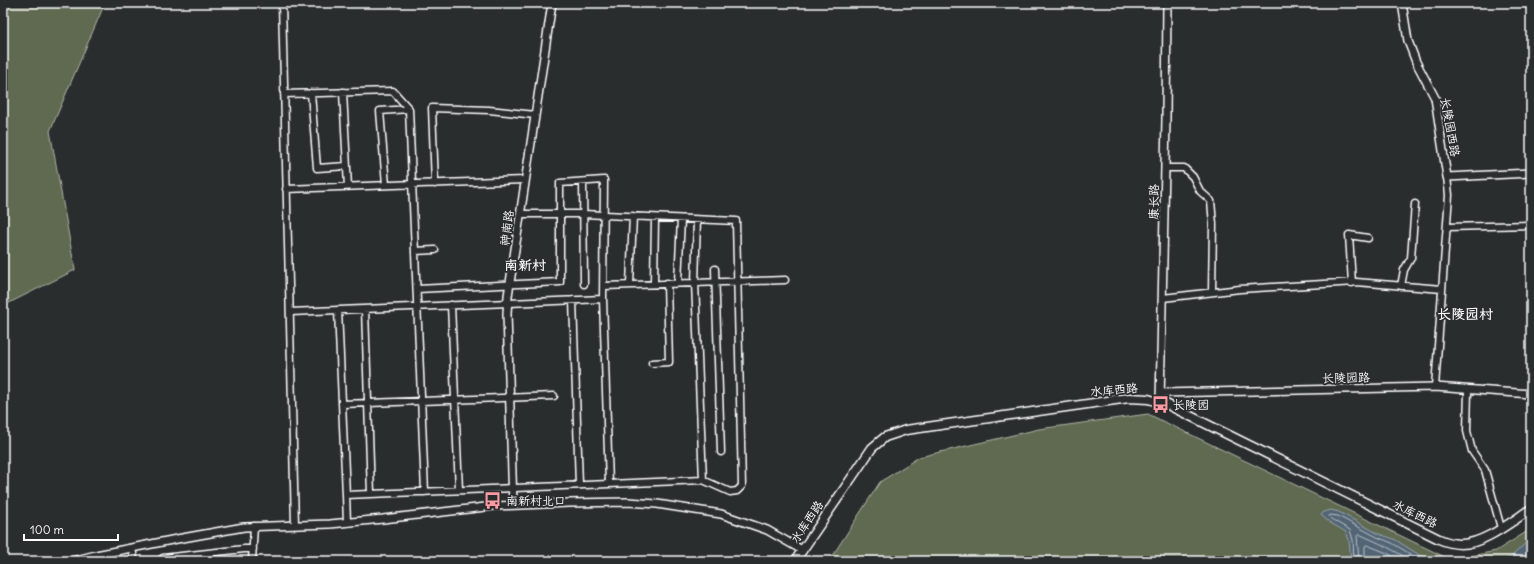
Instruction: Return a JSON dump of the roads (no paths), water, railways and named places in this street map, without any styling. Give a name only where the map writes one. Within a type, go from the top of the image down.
[{"type":"main road","name":"水库西路","points":[[795,561],[872,448],[885,437],[893,433],[1129,398],[1161,398],[1439,539],[1455,543],[1478,541],[1531,509]]},
{"type":"street","points":[[282,3],[295,525]]},
{"type":"street","name":"神南路","points":[[513,505],[507,303],[552,3]]},
{"type":"street","name":"康长路","points":[[1161,398],[1167,3]]},
{"type":"street","name":"长陵园西路","points":[[1402,3],[1408,41],[1416,62],[1435,98],[1447,177]]},
{"type":"street","points":[[284,94],[393,91],[409,109],[425,492]]},
{"type":"street","points":[[343,92],[348,187]]},
{"type":"street","points":[[312,93],[317,168],[347,166]]},
{"type":"street","points":[[434,184],[432,108],[489,110],[535,115]]},
{"type":"street","points":[[386,185],[380,111],[409,109]]},
{"type":"street","points":[[1165,168],[1184,168],[1200,190],[1212,200],[1212,292]]},
{"type":"street","points":[[1435,387],[1449,195],[1447,177],[1531,173]]},
{"type":"street","points":[[286,189],[525,180]]},
{"type":"street","points":[[416,289],[560,282],[560,183],[604,180],[605,214],[603,299],[609,484]]},
{"type":"street","points":[[582,182],[584,284]]},
{"type":"street","points":[[1401,286],[1404,270],[1411,258],[1415,204]]},
{"type":"street","points":[[346,495],[703,480],[730,492],[737,491],[742,486],[736,221],[655,218],[605,214],[520,214]]},
{"type":"street","points":[[630,284],[633,216]]},
{"type":"street","points":[[654,283],[655,218]]},
{"type":"street","points":[[678,282],[681,219]]},
{"type":"street","points":[[697,220],[695,282],[703,480]]},
{"type":"street","points":[[1446,227],[1531,224]]},
{"type":"street","points":[[1352,283],[1349,236],[1368,238]]},
{"type":"street","points":[[415,252],[435,250]]},
{"type":"street","points":[[715,269],[721,452]]},
{"type":"street","points":[[604,286],[678,282],[785,280]]},
{"type":"street","points":[[652,363],[669,362],[667,283]]},
{"type":"street","points":[[1163,298],[1240,289],[1352,283],[1442,289]]},
{"type":"street","points":[[290,312],[603,299]]},
{"type":"street","points":[[573,300],[579,485]]},
{"type":"street","points":[[451,306],[460,490]]},
{"type":"street","points":[[365,309],[371,494]]},
{"type":"street","points":[[338,310],[347,522]]},
{"type":"street","name":"长陵园路","points":[[1161,398],[1435,387],[1531,394]]},
{"type":"street","points":[[1468,390],[1466,431],[1472,451],[1485,470],[1501,528]]},
{"type":"street","points":[[342,404],[554,396]]},
{"type":"street","points":[[72,561],[210,532],[254,526],[347,522],[513,505],[628,502],[656,504],[721,514],[766,530],[802,550]]},
{"type":"street","points":[[252,561],[254,526]]},
{"type":"street","points":[[125,561],[136,560],[132,548]]},
{"type":"street","points":[[159,561],[163,558],[253,549]]},
{"type":"water","points":[[1331,510],[1339,512],[1379,534],[1394,539],[1421,556],[1434,561],[1351,561],[1349,540],[1346,532],[1329,522],[1321,515],[1324,512]]},
{"type":"water","points":[[1531,538],[1531,561],[1500,561],[1511,557]]},
{"type":"place","name":"长陵园","points":[[1160,405]]},
{"type":"place","name":"南新村北口","points":[[493,501]]},
{"type":"district","name":"南新村","points":[[525,265]]},
{"type":"district","name":"长陵园村","points":[[1465,314]]}]
